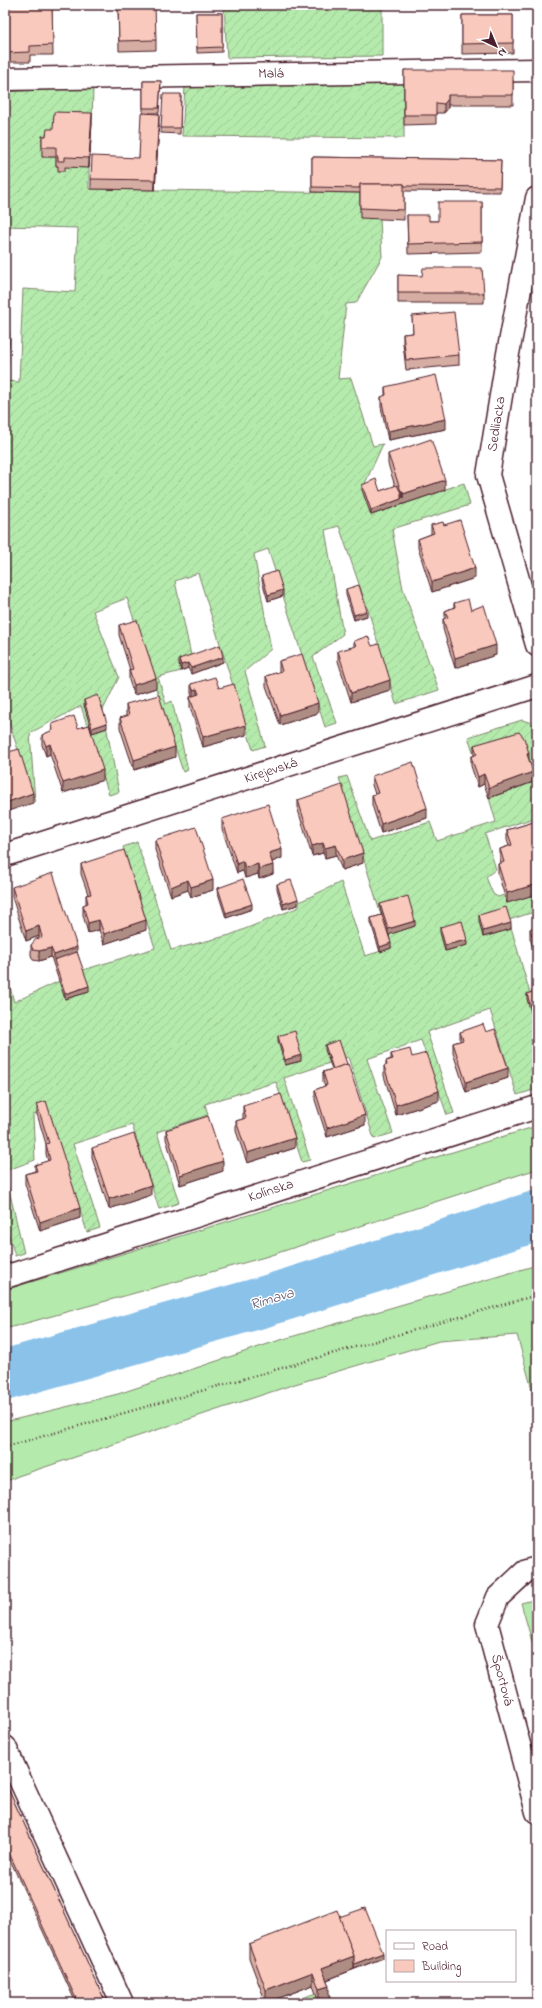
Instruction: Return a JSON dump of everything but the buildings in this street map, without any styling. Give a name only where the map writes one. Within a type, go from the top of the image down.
[{"type":"street","name":"Malá","points":[[5,79],[537,70]]},
{"type":"street","name":"Sedliacka","points":[[537,198],[507,359],[488,475],[537,646]]},
{"type":"street","name":"Kirejevská","points":[[5,855],[537,686]]},
{"type":"street","name":"Kolínska","points":[[5,1277],[537,1106]]},
{"type":"street","name":"Športová","points":[[537,1568],[526,1571],[498,1597],[487,1624],[537,1812]]},
{"type":"street","points":[[5,1747],[122,2003]]},
{"type":"path","points":[[5,1447],[537,1295]]},
{"type":"green space","points":[[224,5],[382,5],[382,56],[227,58]]},
{"type":"green space","points":[[404,80],[404,138],[182,136],[185,86]]},
{"type":"green space","points":[[93,87],[92,123],[53,139],[42,157],[56,157],[56,166],[89,168],[89,189],[360,193],[380,219],[382,257],[356,303],[346,304],[338,379],[351,378],[373,446],[383,444],[362,490],[385,509],[464,483],[470,505],[392,529],[403,589],[439,690],[396,704],[370,616],[339,526],[325,530],[343,634],[313,657],[337,723],[325,727],[268,549],[254,554],[271,649],[245,671],[265,746],[253,750],[198,573],[175,581],[192,660],[179,664],[181,671],[158,677],[166,704],[172,701],[188,770],[183,772],[127,598],[93,611],[119,677],[103,710],[119,792],[109,795],[81,706],[30,733],[35,802],[9,722],[5,723],[5,381],[19,382],[23,289],[75,292],[78,228],[5,226],[5,92]]},
{"type":"green space","points":[[522,720],[535,724],[537,731],[537,817],[485,834],[496,869],[486,877],[493,894],[498,897],[504,895],[507,903],[537,894],[537,911],[509,920],[531,997],[527,999],[537,1030],[537,1089],[517,1095],[490,1010],[427,1032],[454,1113],[447,1115],[421,1040],[367,1059],[393,1133],[374,1139],[348,1057],[284,1078],[310,1160],[302,1162],[276,1082],[205,1104],[208,1115],[157,1132],[179,1203],[159,1209],[132,1125],[73,1144],[100,1228],[87,1232],[48,1110],[33,1115],[35,1160],[5,1171],[5,989],[10,987],[14,1002],[83,970],[155,948],[123,847],[137,842],[171,950],[230,935],[299,907],[299,902],[341,882],[365,956],[391,948],[339,778],[347,776],[370,841],[430,822],[437,841],[496,822],[489,798],[533,782],[474,754],[468,737]]},
{"type":"green space","points":[[537,1126],[537,1169],[265,1257],[5,1329],[5,1290]]},
{"type":"green space","points":[[5,1173],[24,1253],[15,1256],[5,1223]]},
{"type":"green space","points":[[537,1265],[537,1408],[517,1335],[439,1341],[295,1384],[18,1476],[5,1482],[5,1422],[118,1394],[277,1341]]},
{"type":"green space","points":[[537,1599],[537,1659],[521,1603]]},
{"type":"green space","points":[[327,1989],[333,2003],[319,2003],[328,2000]]},
{"type":"green space","points":[[316,1993],[319,2003],[288,2003]]},
{"type":"waterway","name":"Rimava","points":[[5,1375],[263,1302],[537,1216]]}]
